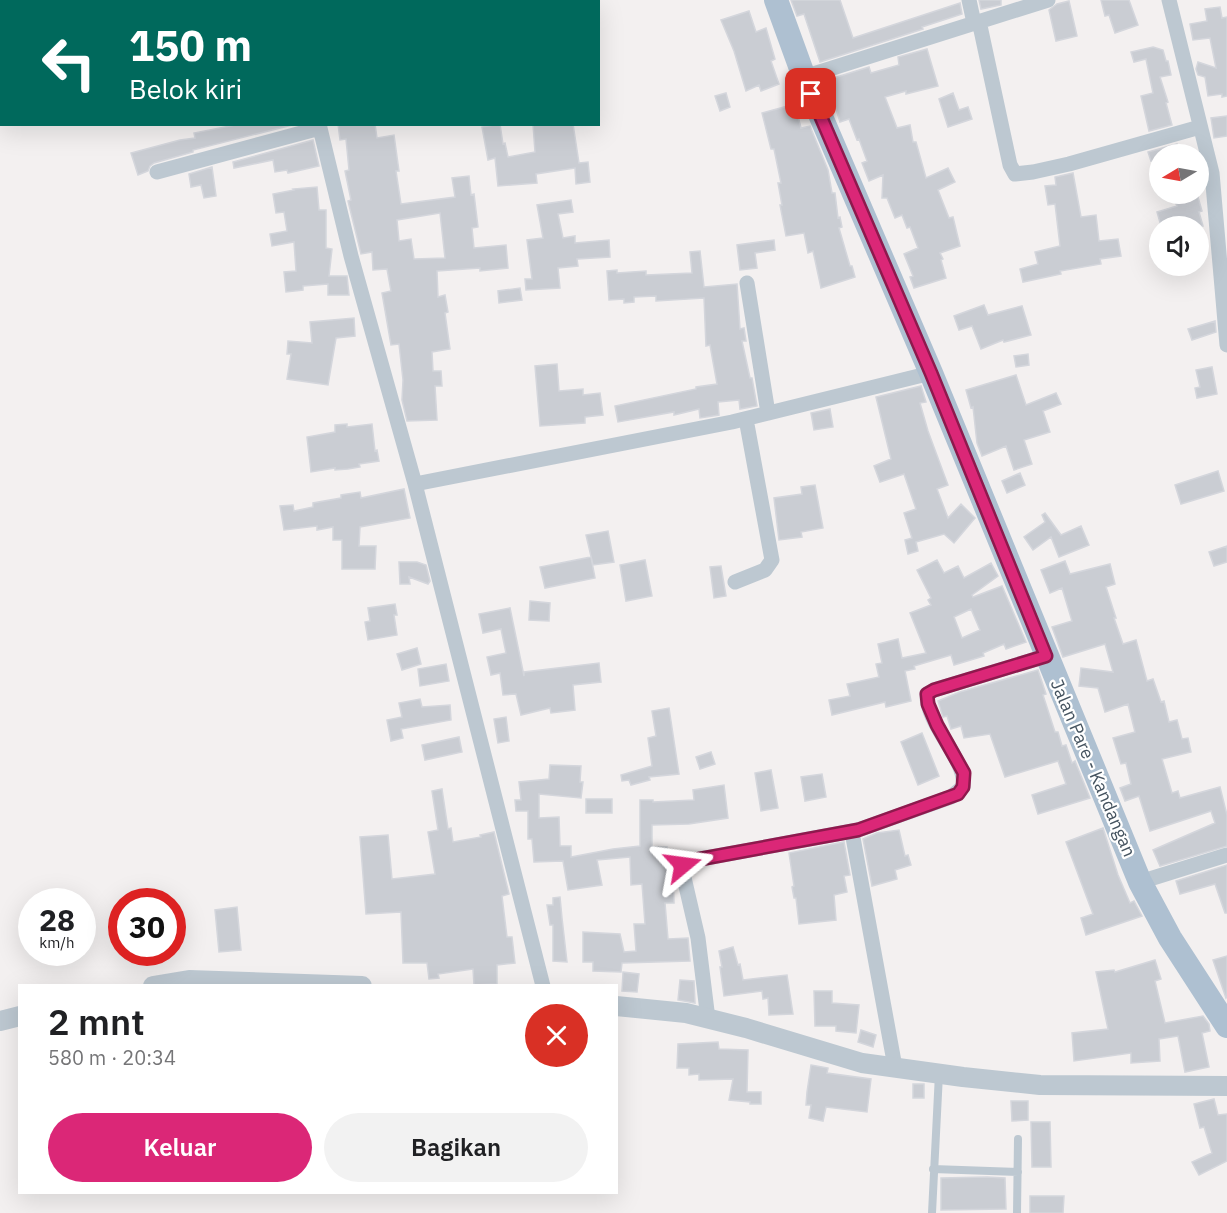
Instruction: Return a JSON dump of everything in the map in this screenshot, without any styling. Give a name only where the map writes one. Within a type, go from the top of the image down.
[{"type":"main road","name":"Jalan Pare - Kandangan","points":[[776,0],[804,76],[931,373],[1140,882],[1170,938],[1227,1026]]},
{"type":"street","points":[[969,0],[1010,165],[1015,174],[1020,175],[1069,164],[1200,127]]},
{"type":"street","points":[[804,76],[1048,0]]},
{"type":"street","points":[[1169,0],[1212,173],[1227,345]]},
{"type":"street","points":[[157,172],[319,126],[351,256],[415,484],[542,984]]},
{"type":"street","points":[[747,283],[768,413]]},
{"type":"street","points":[[415,484],[746,418],[931,373]]},
{"type":"street","points":[[735,582],[765,570],[772,560],[746,418]]},
{"type":"street","points":[[708,1018],[698,938],[682,869],[684,863],[852,832],[951,797],[963,787],[964,773],[932,713],[927,696],[929,692],[1046,656]]},
{"type":"street","points":[[852,832],[895,1066]]},
{"type":"street","points":[[1140,882],[1227,855]]},
{"type":"street","points":[[165,984],[189,980],[304,984]]},
{"type":"street","points":[[618,1006],[708,1018],[862,1063],[1040,1085],[1227,1086]]},
{"type":"street","points":[[0,1021],[18,1016]]},
{"type":"lane","points":[[932,1213],[939,1073]]},
{"type":"lane","points":[[1017,1213],[1018,1139]]},
{"type":"lane","points":[[933,1169],[1018,1172]]},
{"type":"building","points":[[791,0],[840,0],[853,38],[960,3],[962,14],[820,62],[804,14],[797,16]]},
{"type":"building","points":[[979,0],[1001,0],[1001,5],[981,9]]},
{"type":"building","points":[[1101,0],[1129,0],[1138,25],[1115,33],[1109,15],[1105,16]]},
{"type":"building","points":[[1069,1],[1077,36],[1056,41],[1049,10],[1057,4]]},
{"type":"building","points":[[1220,7],[1222,18],[1227,17],[1227,96],[1222,97],[1222,94],[1208,96],[1205,77],[1198,75],[1196,69],[1198,62],[1216,68],[1210,38],[1193,40],[1190,24],[1207,21],[1205,9]]},
{"type":"building","points":[[749,11],[756,32],[766,28],[775,59],[771,61],[779,84],[761,91],[759,85],[746,91],[734,51],[721,20]]},
{"type":"building","points":[[1153,47],[1163,50],[1166,61],[1168,61],[1171,75],[1160,77],[1172,125],[1149,131],[1141,96],[1153,93],[1146,59],[1134,62],[1131,52]]},
{"type":"building","points":[[927,49],[938,86],[885,97],[897,128],[910,125],[913,142],[916,142],[926,178],[948,168],[955,182],[938,190],[949,218],[953,217],[960,246],[940,253],[946,278],[914,288],[910,277],[913,276],[904,254],[918,248],[910,227],[907,228],[902,215],[895,218],[887,198],[882,198],[883,175],[869,181],[862,163],[867,161],[859,139],[857,140],[849,119],[840,122],[827,80],[869,67],[871,73],[899,65],[898,57]]},
{"type":"building","points":[[726,93],[730,107],[720,111],[715,96]]},
{"type":"building","points":[[953,93],[959,110],[968,107],[972,119],[948,127],[939,99]]},
{"type":"building","points":[[795,104],[801,128],[810,126],[828,170],[842,227],[839,228],[855,277],[821,288],[813,251],[808,253],[804,233],[786,236],[780,205],[782,205],[778,183],[781,183],[774,149],[771,149],[762,113]]},
{"type":"building","points":[[1227,116],[1227,136],[1214,138],[1211,118]]},
{"type":"building","points":[[230,126],[288,126],[193,150],[193,152],[154,163],[148,171],[138,175],[131,153],[195,138],[194,133]]},
{"type":"building","points":[[338,126],[375,126],[377,138],[394,135],[401,204],[455,197],[452,178],[469,176],[478,227],[472,228],[474,248],[506,245],[508,268],[480,271],[480,268],[437,271],[438,297],[445,295],[448,312],[445,313],[450,349],[432,352],[433,371],[441,371],[442,386],[435,386],[437,420],[407,421],[402,400],[403,380],[399,344],[391,345],[382,293],[391,291],[387,269],[373,270],[372,252],[361,254],[348,201],[351,200],[345,171],[349,170],[346,139],[340,140]],"holes":[[[440,213],[445,258],[414,259],[411,239],[399,241],[397,220]]]},
{"type":"building","points":[[500,126],[508,157],[535,152],[533,126],[573,126],[579,163],[588,162],[590,182],[576,184],[575,168],[536,174],[537,183],[498,186],[495,158],[488,160],[482,127]]},
{"type":"building","points":[[313,140],[319,166],[288,173],[287,170],[275,172],[273,160],[234,168],[233,162]]},
{"type":"building","points":[[212,167],[216,196],[204,198],[201,185],[191,187],[189,174]]},
{"type":"building","points":[[1073,173],[1081,217],[1096,215],[1099,241],[1118,239],[1121,256],[1100,259],[1101,264],[1060,271],[1061,274],[1023,282],[1020,269],[1038,264],[1035,252],[1060,246],[1055,204],[1048,205],[1045,186],[1056,185],[1055,177]]},
{"type":"building","points":[[317,187],[319,210],[326,210],[326,248],[332,249],[329,276],[347,276],[349,295],[328,295],[328,284],[303,286],[303,290],[286,292],[284,272],[296,271],[294,242],[272,246],[270,234],[287,231],[284,212],[276,213],[273,194]]},
{"type":"building","points":[[571,200],[573,212],[558,214],[563,238],[575,236],[575,243],[609,240],[610,257],[577,259],[578,266],[558,268],[560,288],[526,290],[525,279],[532,279],[527,240],[543,238],[537,205]]},
{"type":"building","points":[[1176,204],[1200,204],[1202,211],[1199,212],[1200,216],[1158,216],[1157,212],[1177,206]]},
{"type":"building","points":[[774,240],[775,250],[755,253],[757,268],[740,270],[737,245]]},
{"type":"building","points":[[700,251],[704,287],[737,284],[740,329],[744,328],[746,341],[742,341],[757,406],[740,409],[739,400],[718,402],[719,415],[700,418],[699,409],[674,415],[674,412],[618,422],[615,406],[717,384],[710,345],[706,346],[704,298],[656,301],[656,296],[634,297],[634,302],[624,303],[624,299],[609,300],[607,271],[617,270],[617,273],[646,271],[646,275],[692,273],[690,252]]},
{"type":"building","points":[[520,288],[522,300],[499,303],[498,291]]},
{"type":"building","points":[[984,305],[988,315],[1022,306],[1031,335],[1004,342],[1003,340],[981,349],[972,326],[959,330],[954,316]]},
{"type":"building","points":[[354,318],[355,336],[336,338],[328,385],[287,379],[291,354],[287,354],[288,341],[312,343],[310,322]]},
{"type":"building","points":[[1215,321],[1216,332],[1192,340],[1188,329]]},
{"type":"building","points":[[1028,354],[1029,365],[1016,367],[1014,356]]},
{"type":"building","points":[[557,364],[559,391],[583,389],[583,395],[600,393],[603,415],[585,417],[585,423],[540,426],[535,366]]},
{"type":"building","points":[[1212,367],[1217,394],[1197,398],[1195,388],[1200,387],[1196,370]]},
{"type":"building","points":[[1016,375],[1026,405],[1056,393],[1061,404],[1043,411],[1050,432],[1024,440],[1032,464],[1014,470],[1006,446],[982,456],[977,443],[973,407],[971,408],[966,390]]},
{"type":"building","points":[[921,386],[926,402],[920,403],[948,485],[937,489],[948,518],[961,504],[975,518],[954,543],[944,534],[916,542],[918,551],[908,554],[905,540],[912,538],[904,513],[916,509],[904,474],[880,482],[874,466],[891,459],[876,397]]},
{"type":"building","points":[[830,409],[833,427],[814,430],[811,413]]},
{"type":"building","points":[[347,424],[347,427],[372,424],[375,451],[377,450],[379,461],[359,464],[360,467],[348,469],[335,470],[335,468],[311,472],[307,437],[335,432],[335,425]]},
{"type":"building","points":[[1218,471],[1224,491],[1181,504],[1175,485]]},
{"type":"building","points":[[1020,473],[1025,485],[1007,493],[1002,481]]},
{"type":"building","points":[[815,485],[823,528],[801,532],[802,537],[779,540],[774,498],[802,494],[801,487]]},
{"type":"building","points":[[404,489],[410,518],[360,527],[359,546],[376,546],[375,569],[342,569],[342,540],[333,540],[333,527],[317,530],[317,526],[284,530],[280,506],[293,505],[294,511],[313,507],[313,503],[341,498],[341,495],[360,492],[361,498]]},
{"type":"building","points":[[1045,513],[1061,535],[1081,526],[1089,545],[1059,557],[1051,537],[1033,550],[1024,537],[1045,522],[1042,515]]},
{"type":"building","points":[[608,531],[614,562],[593,565],[586,535]]},
{"type":"building","points":[[1227,546],[1227,562],[1214,566],[1209,552]]},
{"type":"building","points":[[591,557],[595,578],[545,588],[540,567]]},
{"type":"building","points":[[645,560],[652,596],[626,601],[620,565]]},
{"type":"building","points":[[937,560],[944,573],[958,566],[964,578],[991,563],[998,576],[972,595],[973,597],[1002,586],[1026,642],[1006,649],[1004,644],[983,653],[984,656],[954,665],[951,655],[914,666],[915,669],[905,671],[911,701],[886,707],[885,702],[832,715],[829,700],[850,696],[847,684],[879,677],[876,664],[882,663],[878,644],[898,639],[902,658],[926,653],[910,613],[931,605],[928,600],[931,598],[917,570]],"holes":[[[971,609],[980,630],[962,638],[954,617]]]},
{"type":"building","points":[[1065,561],[1070,574],[1110,564],[1115,584],[1106,587],[1123,644],[1136,640],[1147,681],[1153,679],[1161,702],[1164,701],[1169,722],[1177,720],[1182,739],[1188,738],[1191,752],[1162,759],[1172,793],[1178,791],[1180,798],[1220,787],[1227,815],[1227,846],[1160,866],[1153,850],[1215,823],[1211,811],[1150,831],[1139,796],[1125,801],[1120,788],[1131,784],[1126,763],[1121,764],[1113,738],[1135,732],[1128,704],[1105,712],[1098,688],[1079,686],[1081,668],[1113,672],[1105,644],[1063,657],[1052,627],[1072,621],[1062,588],[1050,593],[1041,570]]},
{"type":"building","points":[[399,562],[417,562],[426,565],[430,581],[428,584],[409,577],[410,584],[400,584]]},
{"type":"building","points":[[721,566],[726,596],[714,598],[710,567]]},
{"type":"building","points":[[530,601],[550,603],[549,621],[529,620]]},
{"type":"building","points":[[395,604],[397,635],[368,640],[365,622],[370,621],[368,608]]},
{"type":"building","points":[[510,608],[524,676],[524,672],[599,663],[601,682],[573,685],[575,710],[551,713],[550,708],[521,715],[516,694],[503,695],[500,673],[491,675],[487,657],[506,653],[501,629],[483,633],[479,614]]},
{"type":"building","points":[[417,648],[421,664],[402,670],[397,654]]},
{"type":"building","points":[[446,664],[449,681],[420,686],[418,669]]},
{"type":"building","points":[[1038,670],[1055,732],[1058,732],[1062,746],[1066,745],[1072,763],[1075,761],[1090,798],[1038,814],[1032,795],[1066,784],[1058,761],[1005,777],[990,734],[964,738],[961,726],[951,729],[947,716],[943,717],[938,701],[960,692]]},
{"type":"building","points":[[420,699],[422,707],[450,705],[451,720],[401,729],[403,738],[391,741],[387,720],[402,717],[399,703]]},
{"type":"building","points":[[669,708],[679,774],[649,777],[650,780],[631,785],[629,780],[622,781],[621,775],[652,766],[648,738],[656,736],[652,711]]},
{"type":"building","points":[[506,717],[509,741],[498,743],[494,719]]},
{"type":"building","points":[[922,733],[939,776],[918,785],[901,742]]},
{"type":"building","points":[[459,737],[462,752],[425,760],[422,745]]},
{"type":"building","points":[[711,752],[715,764],[700,769],[696,757]]},
{"type":"building","points":[[550,765],[581,766],[580,782],[583,782],[581,798],[539,794],[539,818],[559,817],[560,846],[571,846],[571,857],[640,846],[640,800],[653,800],[653,802],[694,800],[693,790],[724,785],[728,818],[689,824],[652,825],[652,847],[667,847],[667,866],[673,866],[674,903],[665,903],[668,939],[688,938],[690,961],[622,963],[621,972],[593,971],[593,962],[583,962],[583,932],[620,934],[624,952],[636,951],[634,924],[645,924],[642,884],[631,885],[630,857],[597,860],[602,885],[568,890],[563,861],[534,862],[532,839],[528,839],[528,811],[516,811],[515,800],[521,800],[519,782],[549,779]]},
{"type":"building","points":[[771,770],[778,808],[761,811],[755,773]]},
{"type":"building","points":[[822,774],[826,797],[805,801],[801,777]]},
{"type":"building","points":[[442,789],[448,829],[451,828],[453,842],[494,832],[509,894],[502,896],[507,937],[512,937],[515,963],[497,965],[497,984],[474,984],[473,969],[438,974],[439,978],[429,979],[427,963],[403,963],[401,912],[366,914],[360,837],[388,835],[392,879],[435,874],[428,832],[438,830],[432,791]]},
{"type":"building","points":[[586,799],[612,799],[612,813],[586,813]]},
{"type":"building","points":[[1103,828],[1118,875],[1130,903],[1134,901],[1142,916],[1086,935],[1081,918],[1093,914],[1066,842]]},
{"type":"building","points":[[899,830],[905,856],[908,855],[911,865],[895,870],[897,879],[872,886],[863,839],[877,833]]},
{"type":"building","points":[[844,842],[850,875],[844,876],[847,892],[834,895],[836,920],[799,924],[789,853]]},
{"type":"building","points":[[1227,865],[1227,913],[1225,913],[1215,884],[1180,894],[1176,881]]},
{"type":"building","points":[[560,897],[567,962],[553,961],[553,925],[550,925],[547,905],[553,905],[553,898]]},
{"type":"building","points":[[237,907],[241,950],[219,952],[215,910]]},
{"type":"building","points":[[733,947],[743,980],[787,975],[793,1014],[769,1015],[768,998],[763,999],[762,991],[724,996],[719,951]]},
{"type":"building","points":[[1227,956],[1227,997],[1226,998],[1213,960]]},
{"type":"building","points":[[1155,960],[1161,979],[1155,981],[1165,1023],[1203,1016],[1209,1024],[1210,1031],[1202,1033],[1209,1067],[1185,1072],[1178,1036],[1159,1039],[1160,1061],[1131,1063],[1131,1053],[1074,1061],[1072,1033],[1108,1029],[1096,972],[1114,970],[1115,972]]},
{"type":"building","points":[[623,972],[639,974],[637,992],[622,991]]},
{"type":"building","points":[[680,980],[694,981],[695,1003],[678,1000]]},
{"type":"building","points":[[814,991],[832,991],[832,1003],[859,1005],[856,1033],[836,1031],[836,1026],[815,1026]]},
{"type":"building","points":[[861,1030],[876,1035],[873,1047],[858,1042]]},
{"type":"building","points":[[718,1042],[719,1049],[748,1050],[747,1092],[761,1092],[761,1104],[729,1100],[733,1079],[699,1080],[699,1074],[689,1075],[689,1068],[677,1068],[678,1044]]},
{"type":"building","points":[[811,1065],[828,1068],[827,1073],[871,1079],[867,1112],[826,1107],[823,1121],[809,1118],[811,1105],[806,1105]]},
{"type":"building","points":[[913,1084],[924,1084],[924,1098],[913,1098]]},
{"type":"building","points":[[1214,1099],[1218,1115],[1227,1114],[1227,1161],[1199,1175],[1192,1162],[1212,1153],[1204,1127],[1200,1128],[1194,1104]]},
{"type":"building","points":[[1011,1101],[1028,1101],[1028,1120],[1012,1121]]},
{"type":"building","points":[[1031,1122],[1050,1122],[1051,1167],[1032,1167]]},
{"type":"building","points":[[941,1178],[1005,1178],[1006,1209],[941,1210]]},
{"type":"building","points":[[1030,1196],[1064,1196],[1063,1213],[1030,1213]]},
{"type":"route","points":[[683,865],[685,862],[858,830],[958,794],[963,787],[964,773],[937,725],[928,704],[927,694],[930,691],[1046,656],[931,373],[811,94]]}]
